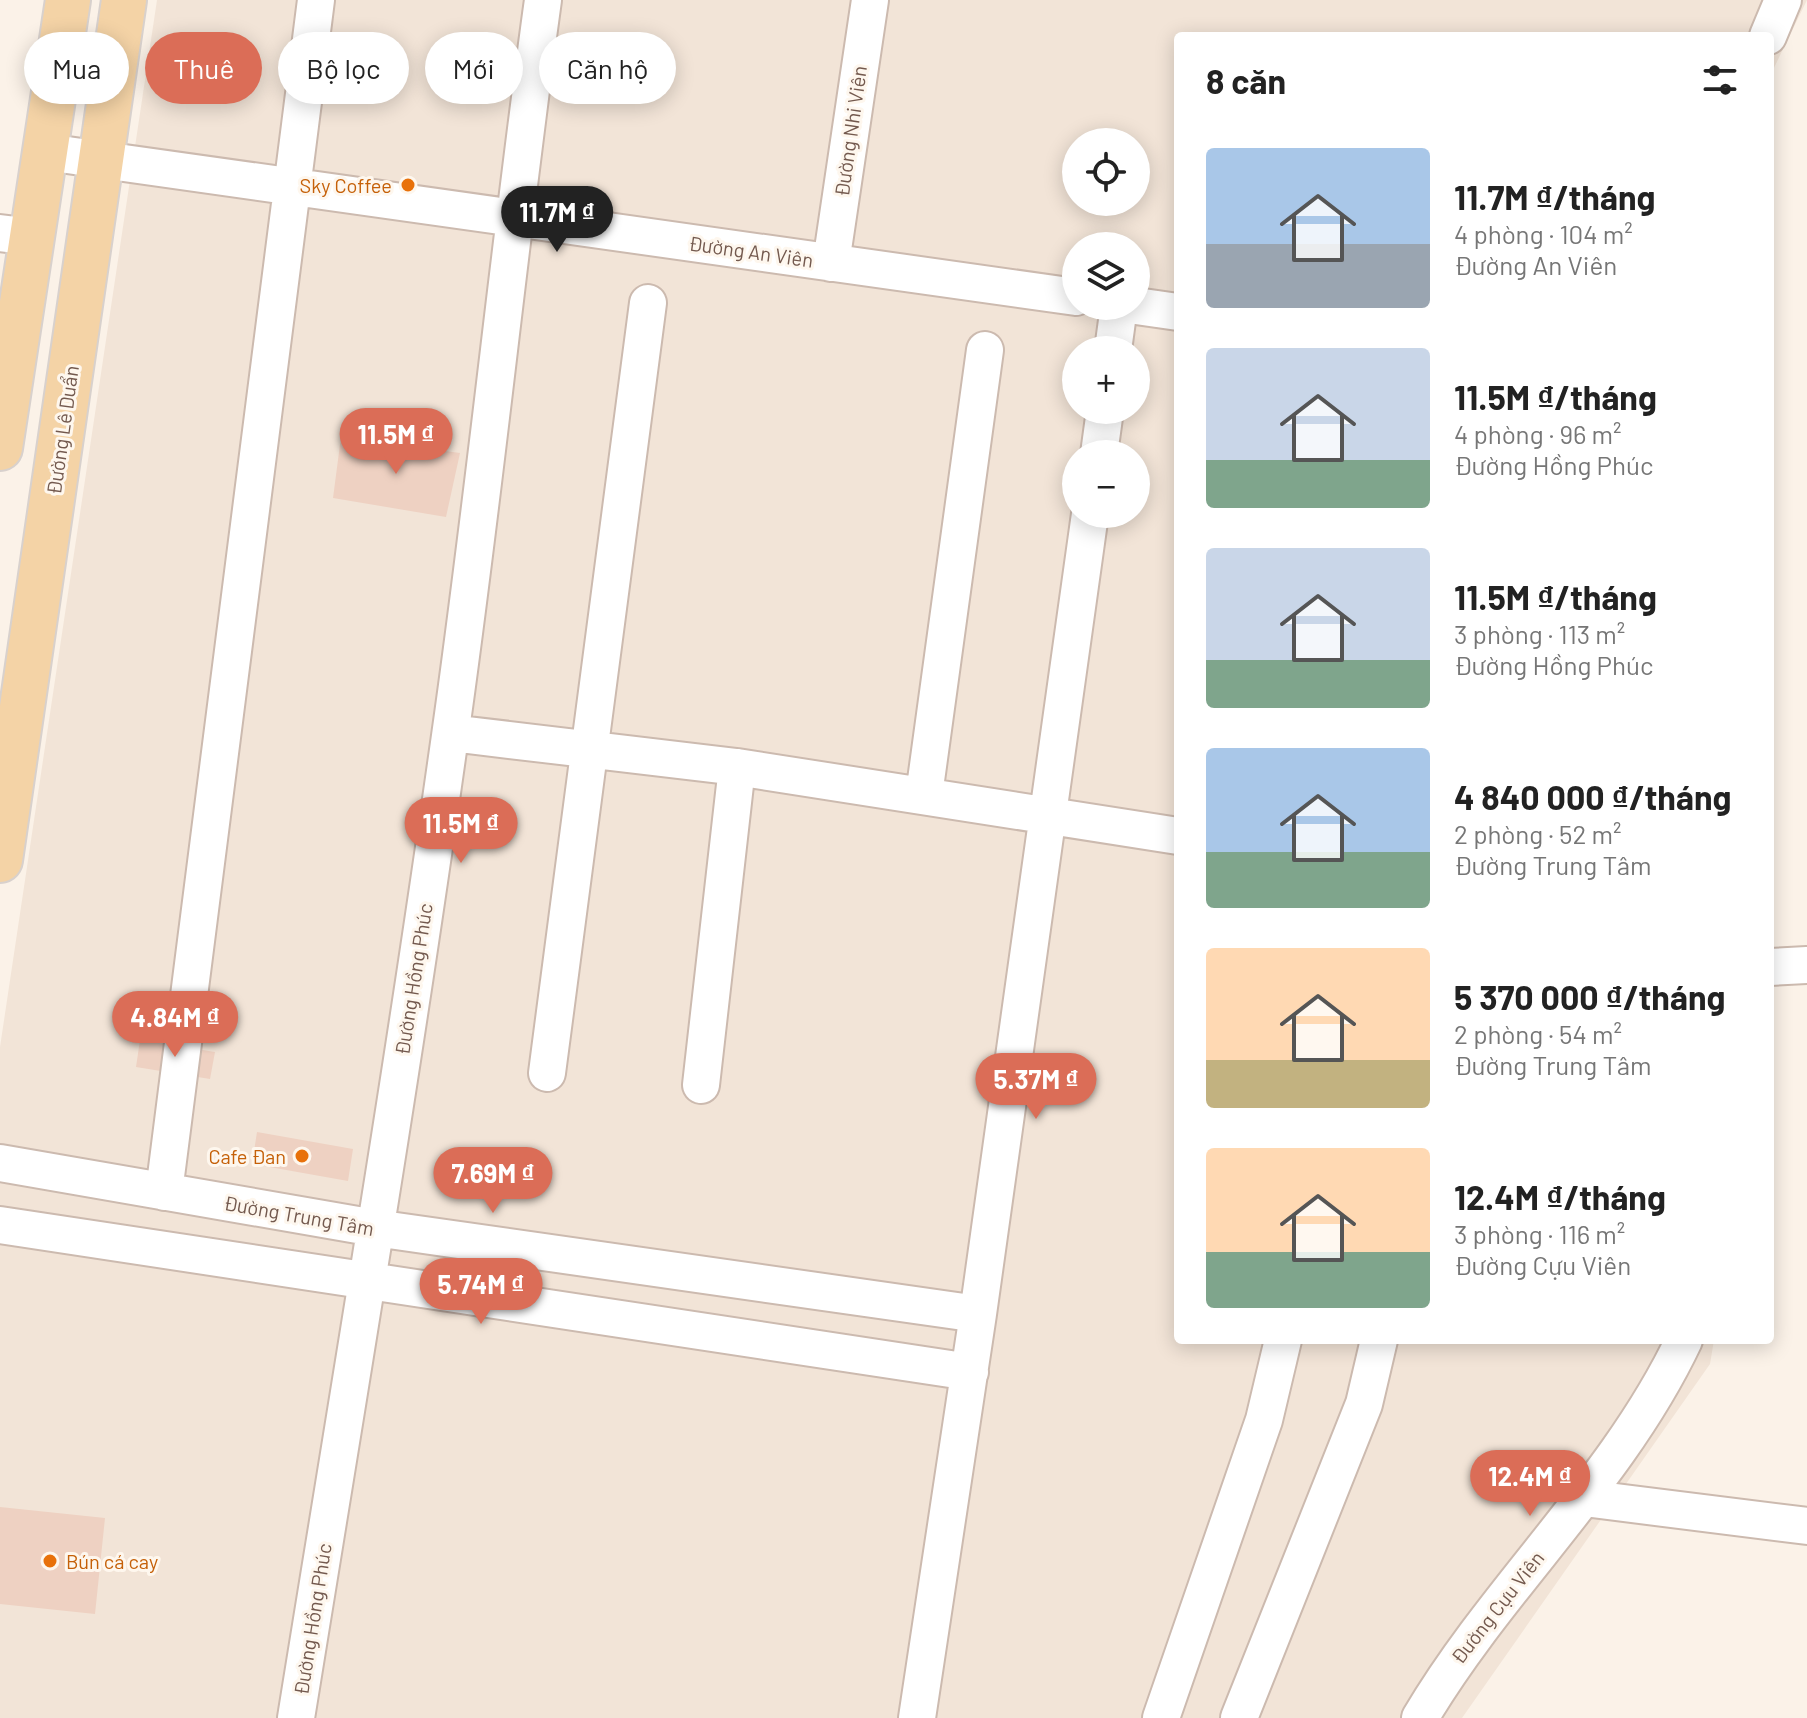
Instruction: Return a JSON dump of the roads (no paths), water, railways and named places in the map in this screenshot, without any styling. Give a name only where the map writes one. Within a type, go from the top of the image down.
[{"type":"main road","points":[[0,448],[16,235],[46,152],[68,0]]},
{"type":"main road","name":"Đường Lê Duẩn","points":[[0,860],[124,0]]},
{"type":"street","points":[[164,1192],[289,187],[316,0]]},
{"type":"street","name":"Đường Hồng Phúc","points":[[296,1718],[451,733],[513,218],[543,0]]},
{"type":"street","name":"Đường Nhi Viên","points":[[831,263],[870,0]]},
{"type":"street","points":[[1770,32],[1783,0]]},
{"type":"street","name":"Đường An Viên","points":[[46,152],[1062,295]]},
{"type":"street","points":[[547,1073],[648,303]]},
{"type":"street","points":[[1150,308],[1174,311]]},
{"type":"street","points":[[924,795],[985,350]]},
{"type":"street","points":[[917,1718],[970,1372],[1088,528]]},
{"type":"street","points":[[451,733],[737,767],[1174,835]]},
{"type":"street","points":[[701,1085],[737,767]]},
{"type":"street","points":[[1774,967],[1807,965]]},
{"type":"street","name":"Đường Trung Tâm","points":[[0,1163],[375,1228],[978,1314]]},
{"type":"street","points":[[0,1225],[970,1372]]},
{"type":"street","points":[[1161,1718],[1264,1420],[1282,1344]]},
{"type":"street","points":[[1239,1718],[1364,1404],[1378,1344]]},
{"type":"street","name":"Đường Cựu Viên","points":[[1420,1718],[1450,1667],[1584,1498],[1665,1380],[1682,1344]]},
{"type":"street","points":[[1584,1498],[1807,1526]]},
{"type":"place","name":"Sky Coffee","points":[[408,185]]},
{"type":"place","name":"Cafe Đan","points":[[302,1156]]},
{"type":"place","name":"Bún cá cay","points":[[50,1561]]}]
